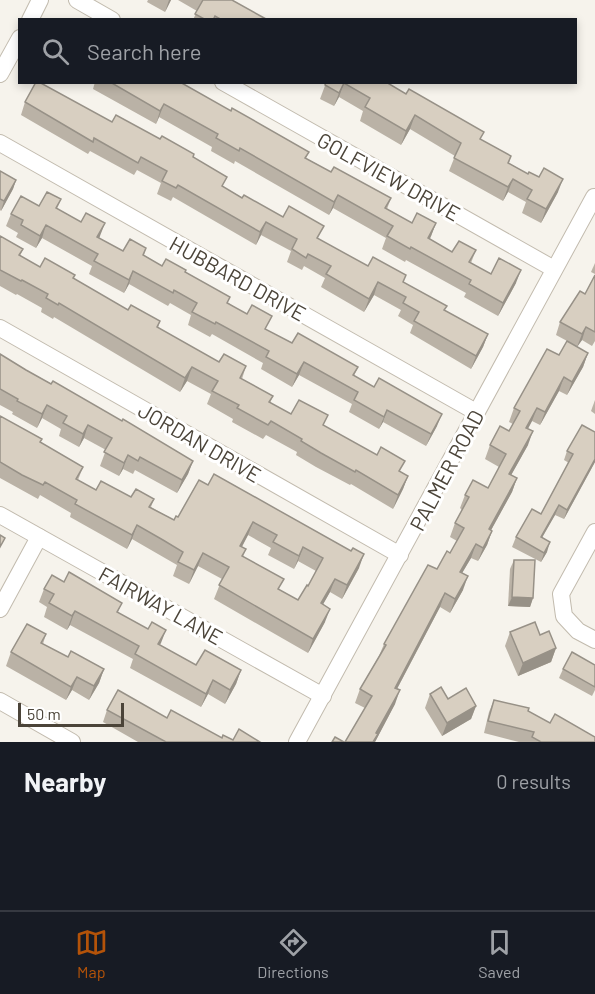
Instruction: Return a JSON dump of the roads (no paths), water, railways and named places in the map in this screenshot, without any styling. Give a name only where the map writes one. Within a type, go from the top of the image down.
[{"type":"street","points":[[31,18],[40,0]]},
{"type":"street","points":[[77,0],[108,18]]},
{"type":"street","points":[[0,74],[18,42]]},
{"type":"street","name":"GOLFVIEW DRIVE","points":[[227,84],[554,269]]},
{"type":"street","name":"HUBBARD DRIVE","points":[[0,143],[476,412]]},
{"type":"street","name":"PALMER ROAD","points":[[297,742],[594,197]]},
{"type":"street","name":"JORDAN DRIVE","points":[[0,328],[400,555]]},
{"type":"street","name":"FAIRWAY LANE","points":[[0,515],[323,696]]},
{"type":"street","points":[[595,532],[561,594],[564,616],[578,631],[595,640]]},
{"type":"street","points":[[0,609],[39,537]]},
{"type":"street","points":[[0,702],[72,742]]}]
